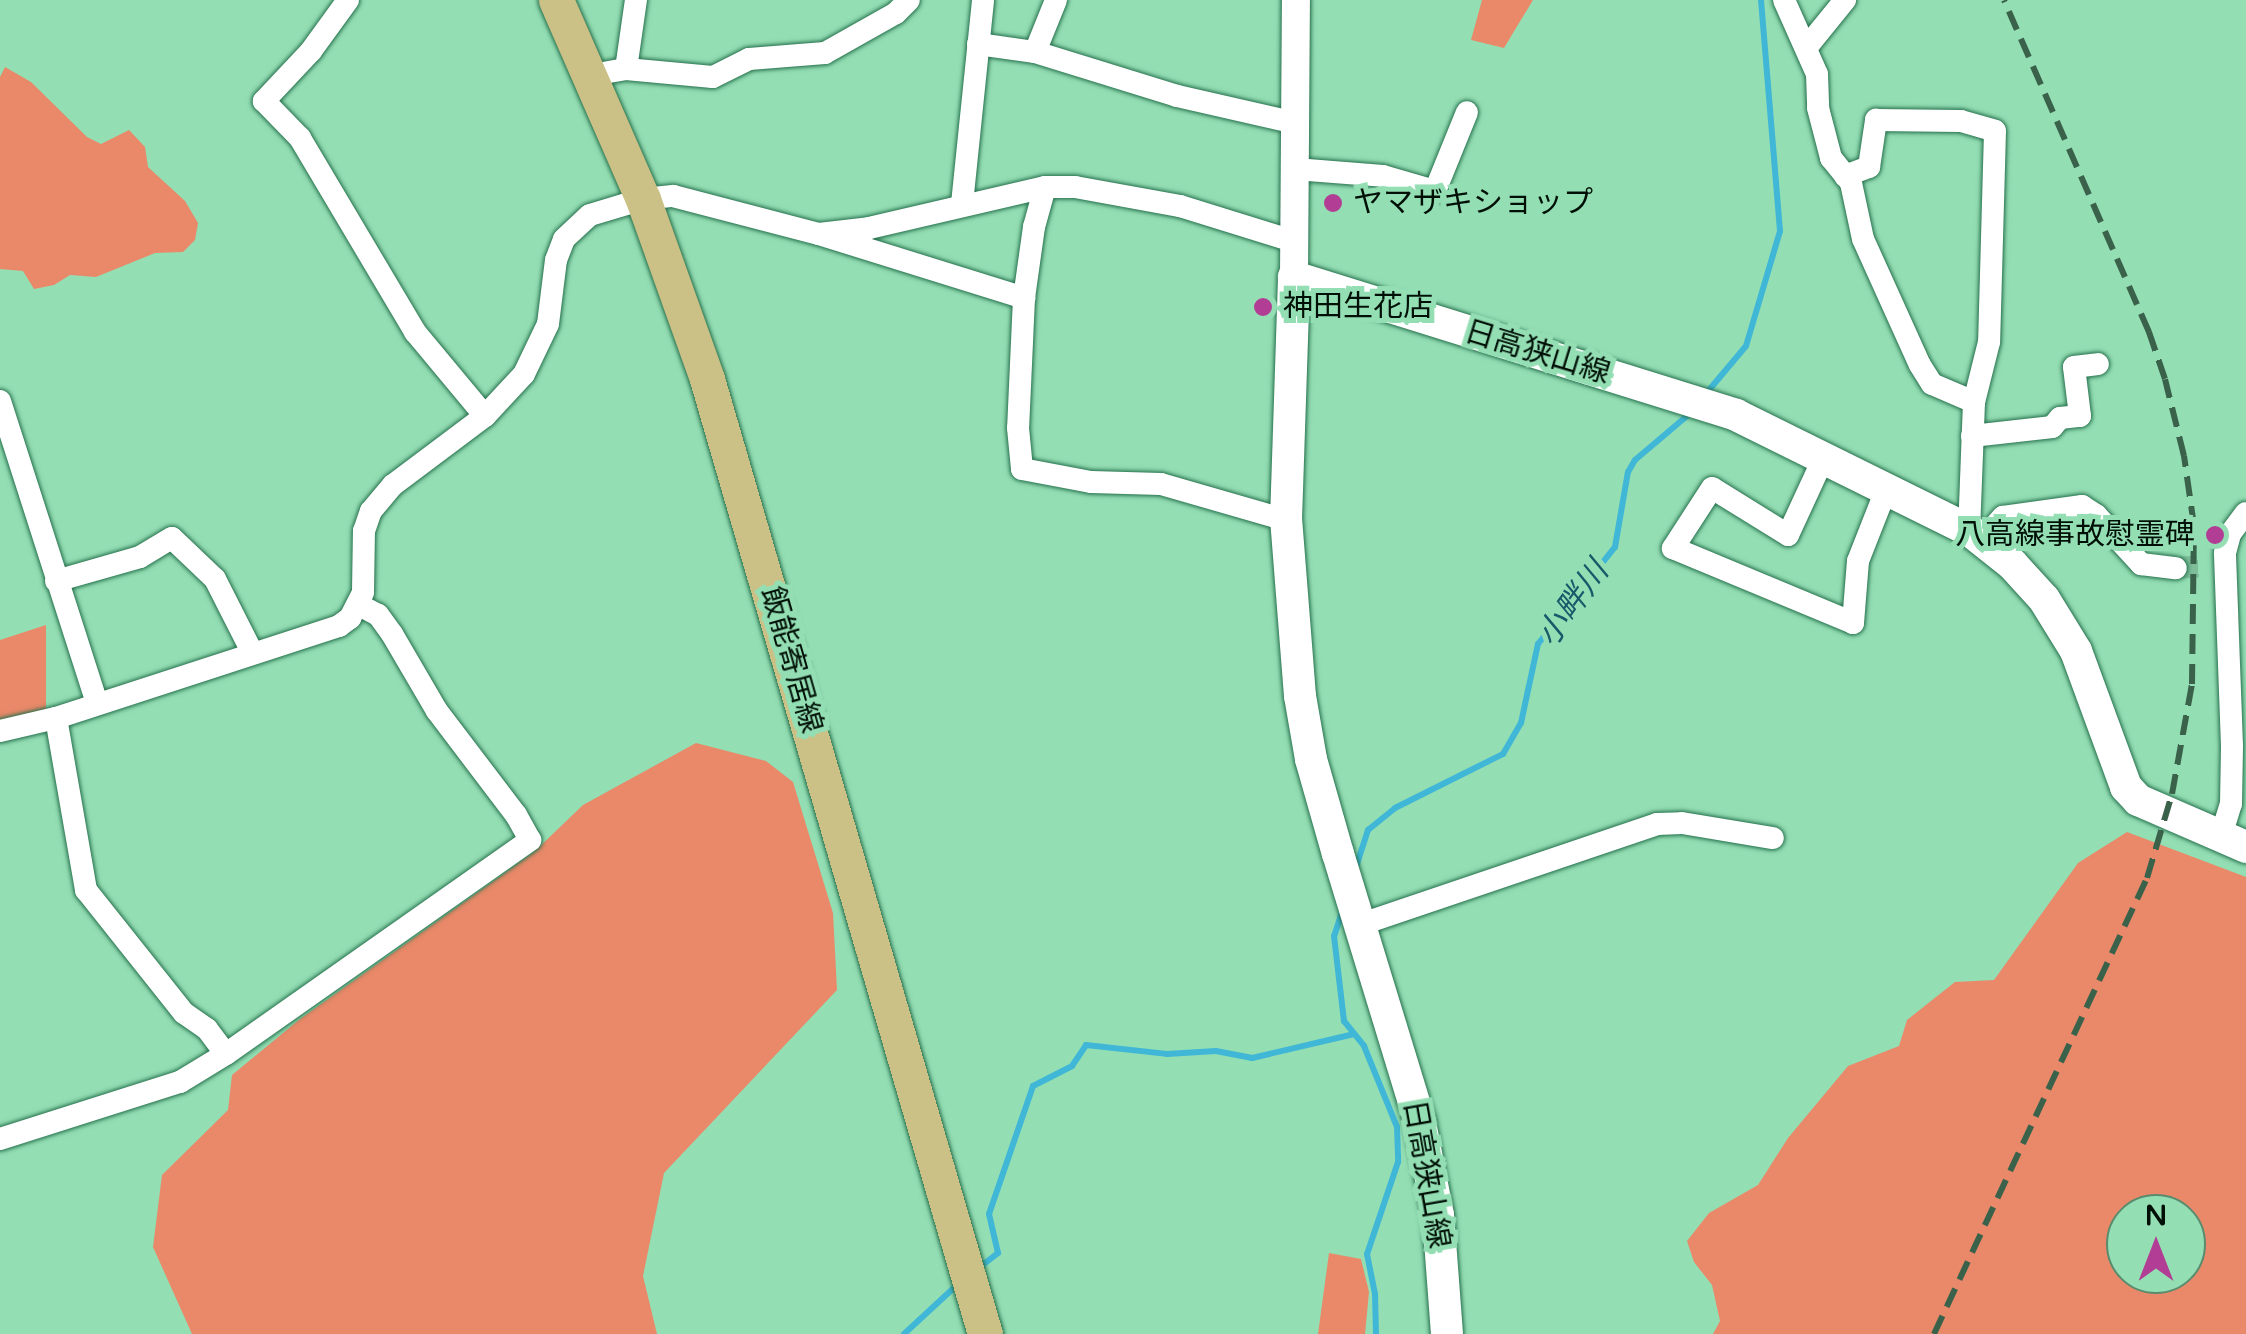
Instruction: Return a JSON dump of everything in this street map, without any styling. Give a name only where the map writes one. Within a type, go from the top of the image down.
[{"type":"main road","name":"飯能寄居線","points":[[556,0],[609,72],[642,199],[707,380],[985,1334]]},
{"type":"main road","name":"日高狭山線","points":[[1447,1334],[1438,1215],[1420,1122],[1311,759],[1300,696],[1286,520],[1294,277],[1699,404],[1824,457],[1976,535],[2044,600],[2076,652],[2126,788],[2138,800],[2233,841]]},
{"type":"street","points":[[348,0],[264,101],[300,138],[415,332],[485,416]]},
{"type":"street","points":[[636,0],[609,72],[713,77],[749,60],[825,54],[896,13],[909,0]]},
{"type":"street","points":[[962,204],[984,0]]},
{"type":"street","points":[[1035,52],[1056,0]]},
{"type":"street","points":[[1294,277],[1296,0]]},
{"type":"street","points":[[1784,0],[1817,74],[1818,108],[1831,158],[1851,183],[1862,239],[1920,365],[1932,384],[1974,402]]},
{"type":"street","points":[[1806,48],[1845,0]]},
{"type":"street","points":[[978,44],[1035,52],[1177,96],[1296,123]]},
{"type":"street","points":[[1295,169],[1383,176],[1435,191],[1466,112]]},
{"type":"street","points":[[1845,176],[1869,166],[1876,120],[1962,121],[1996,132],[1989,342],[1974,402],[1972,436],[1976,535]]},
{"type":"street","points":[[1045,186],[1034,227],[1024,298],[1018,428],[1022,469],[1090,482],[1162,484],[1286,520]]},
{"type":"street","points":[[819,234],[869,228],[1045,186],[1075,186],[1180,206],[1293,241]]},
{"type":"street","points":[[0,731],[56,718],[339,626],[359,605],[364,531],[371,511],[393,485],[485,416],[524,374],[548,324],[556,260],[564,239],[590,215],[642,199],[672,196],[819,234],[1024,298]]},
{"type":"street","points":[[1972,436],[2052,427],[2060,418],[2080,416],[2074,367],[2098,364]]},
{"type":"street","points":[[0,401],[97,704]]},
{"type":"street","points":[[1824,457],[1788,535],[1712,488],[1673,548],[1854,622],[1858,561],[1886,490]]},
{"type":"street","points":[[1976,535],[2003,517],[2082,506],[2141,564],[2176,568]]},
{"type":"street","points":[[2233,841],[2232,746],[2216,566],[2230,534],[2246,513]]},
{"type":"street","points":[[56,581],[140,557],[172,538],[215,579],[252,652]]},
{"type":"street","points":[[0,1139],[180,1082],[226,1054],[530,840],[516,815],[437,711],[392,634],[378,615],[359,605]]},
{"type":"street","points":[[56,718],[86,890],[184,1013],[207,1029],[226,1054]]},
{"type":"street","points":[[1357,917],[1657,824],[1682,823],[1773,838]]},
{"type":"shaded area","points":[[1482,0],[1533,0],[1504,48],[1471,40]]},
{"type":"shaded area","points":[[5,67],[31,82],[87,137],[101,144],[129,130],[145,147],[148,167],[185,201],[198,223],[195,240],[183,252],[155,253],[96,277],[70,275],[54,285],[34,289],[23,271],[0,269],[0,77]]},
{"type":"shaded area","points":[[46,625],[46,710],[0,722],[0,640]]},
{"type":"shaded area","points":[[696,743],[766,761],[793,782],[833,913],[837,990],[664,1173],[643,1276],[657,1334],[192,1334],[153,1247],[162,1175],[228,1110],[232,1075],[300,1019],[534,852],[583,805]]},
{"type":"shaded area","points":[[2127,832],[2246,877],[2246,1334],[1713,1334],[1720,1321],[1712,1285],[1694,1262],[1687,1241],[1709,1213],[1758,1185],[1788,1138],[1848,1066],[1899,1046],[1907,1020],[1955,982],[1994,980],[2078,863]]},
{"type":"shaded area","points":[[1329,1253],[1361,1259],[1369,1292],[1365,1334],[1318,1334]]},
{"type":"waterway","name":"小畔川","points":[[1704,396],[1746,346],[1780,231],[1761,0]]},
{"type":"waterway","name":"小畔川","points":[[1356,867],[1368,830],[1395,808],[1503,754],[1521,723],[1538,644],[1615,547],[1628,472],[1635,460],[1694,410]]},
{"type":"waterway","name":"小畔川","points":[[1342,912],[1334,936],[1344,1021],[1364,1046],[1397,1127],[1398,1162],[1367,1254],[1375,1294],[1376,1334]]},
{"type":"waterway","points":[[980,1267],[998,1253],[989,1214],[1033,1086],[1072,1066],[1086,1045],[1167,1054],[1216,1051],[1252,1058],[1354,1034]]},
{"type":"waterway","points":[[904,1334],[958,1284]]},
{"type":"tunnel","points":[[2176,568],[2208,566]]},
{"type":"railway","points":[[1934,1334],[2147,878],[2172,794],[2192,684],[2194,526],[2184,456],[2165,379],[2149,332],[2004,0]]},
{"type":"place","name":"ヤマザキショップ","points":[[1333,203]]},
{"type":"place","name":"神田生花店","points":[[1263,307]]},
{"type":"place","name":"八高線事故慰霊碑","points":[[2215,535]]}]
